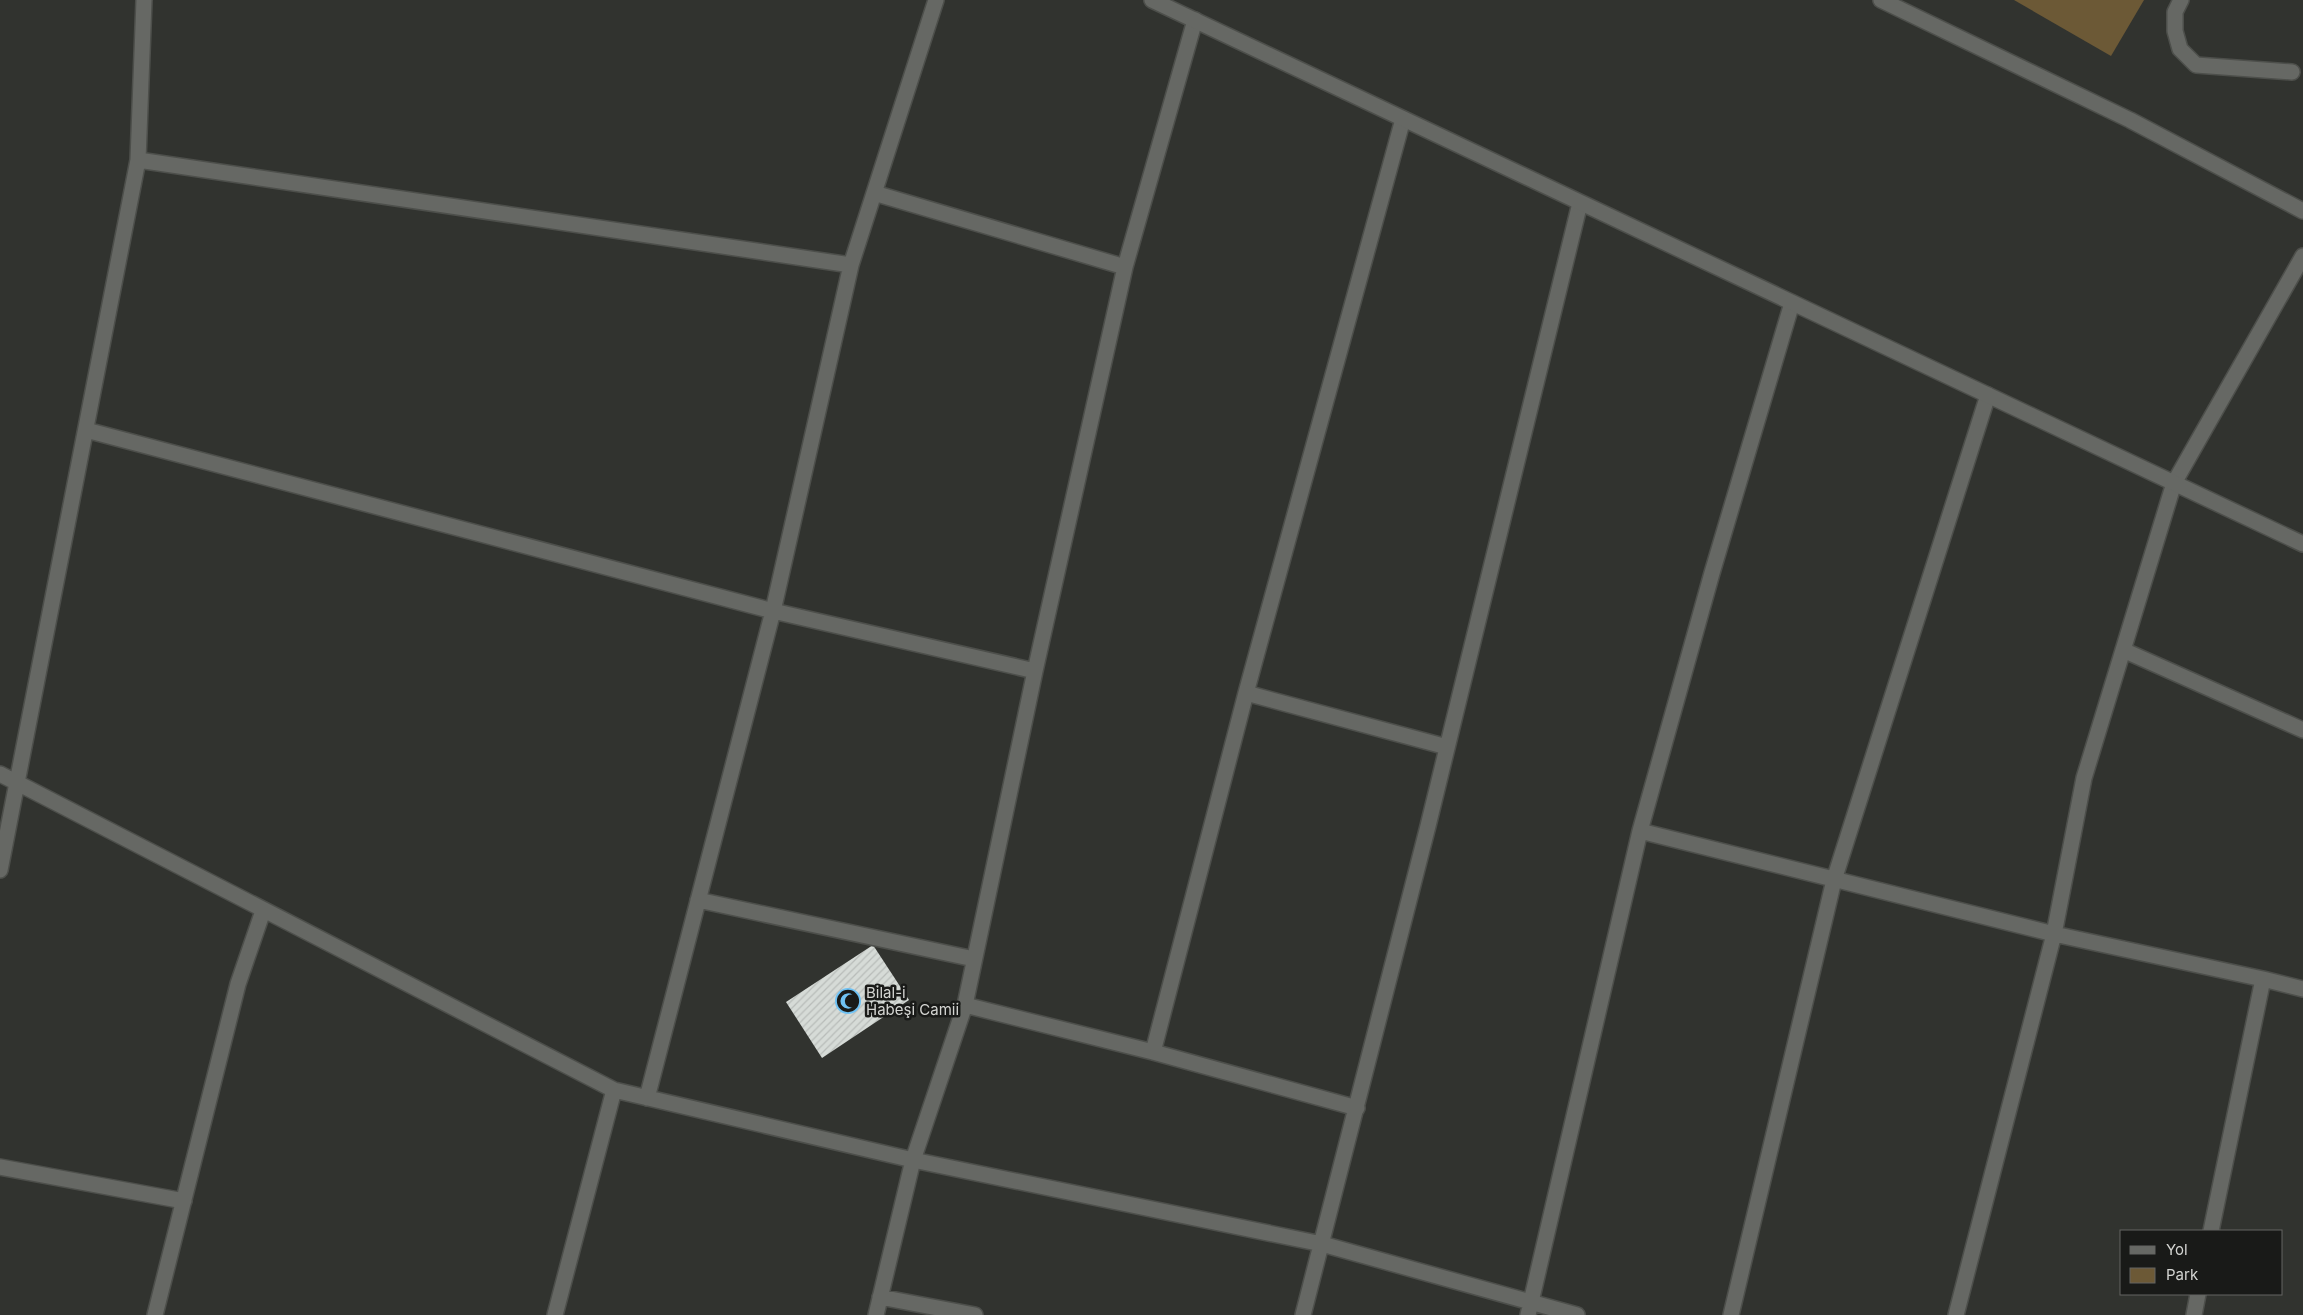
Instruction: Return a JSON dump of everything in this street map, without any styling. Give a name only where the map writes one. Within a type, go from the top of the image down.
[{"type":"street","points":[[0,870],[138,160],[144,0]]},
{"type":"street","points":[[647,1098],[773,611],[851,265],[936,0]]},
{"type":"street","points":[[1154,0],[2303,544]]},
{"type":"street","points":[[1881,0],[2130,120],[2303,211]]},
{"type":"street","points":[[2182,0],[2175,12],[2175,31],[2180,49],[2196,65],[2292,72]]},
{"type":"street","points":[[876,1315],[913,1160],[964,1005],[1035,671],[1125,267],[1195,20]]},
{"type":"street","points":[[1153,1052],[1246,693],[1402,119]]},
{"type":"street","points":[[138,160],[851,265]]},
{"type":"street","points":[[874,193],[1125,267]]},
{"type":"street","points":[[1303,1315],[1447,747],[1580,202]]},
{"type":"street","points":[[1956,1315],[2054,934],[2084,778],[2174,483],[2298,276],[2303,256]]},
{"type":"street","points":[[1530,1309],[1640,831],[1712,573],[1792,302]]},
{"type":"street","points":[[1731,1315],[1834,880],[1988,395]]},
{"type":"street","points":[[86,430],[773,611],[1035,671]]},
{"type":"street","points":[[2123,650],[2303,730]]},
{"type":"street","points":[[1246,693],[1447,747]]},
{"type":"street","points":[[0,774],[614,1090],[913,1160],[1322,1244],[1530,1309],[1577,1315]]},
{"type":"street","points":[[1640,831],[2054,934],[2303,989]]},
{"type":"street","points":[[698,900],[974,959]]},
{"type":"street","points":[[155,1315],[238,984],[263,911]]},
{"type":"street","points":[[2211,1230],[2263,979]]},
{"type":"street","points":[[964,1005],[1153,1052],[1356,1108]]},
{"type":"street","points":[[555,1315],[614,1090]]},
{"type":"street","points":[[0,1167],[184,1201]]},
{"type":"street","points":[[2194,1315],[2198,1295]]},
{"type":"street","points":[[880,1297],[975,1315]]},
{"type":"green space","points":[[2014,0],[2144,0],[2111,56]]},
{"type":"building","name":"Bilal-i Habeşi Camii","points":[[873,945],[909,1000],[822,1058],[786,1002]]},
{"type":"place","name":"Bilal-i Habeşi Camii","points":[[848,1001]]}]
